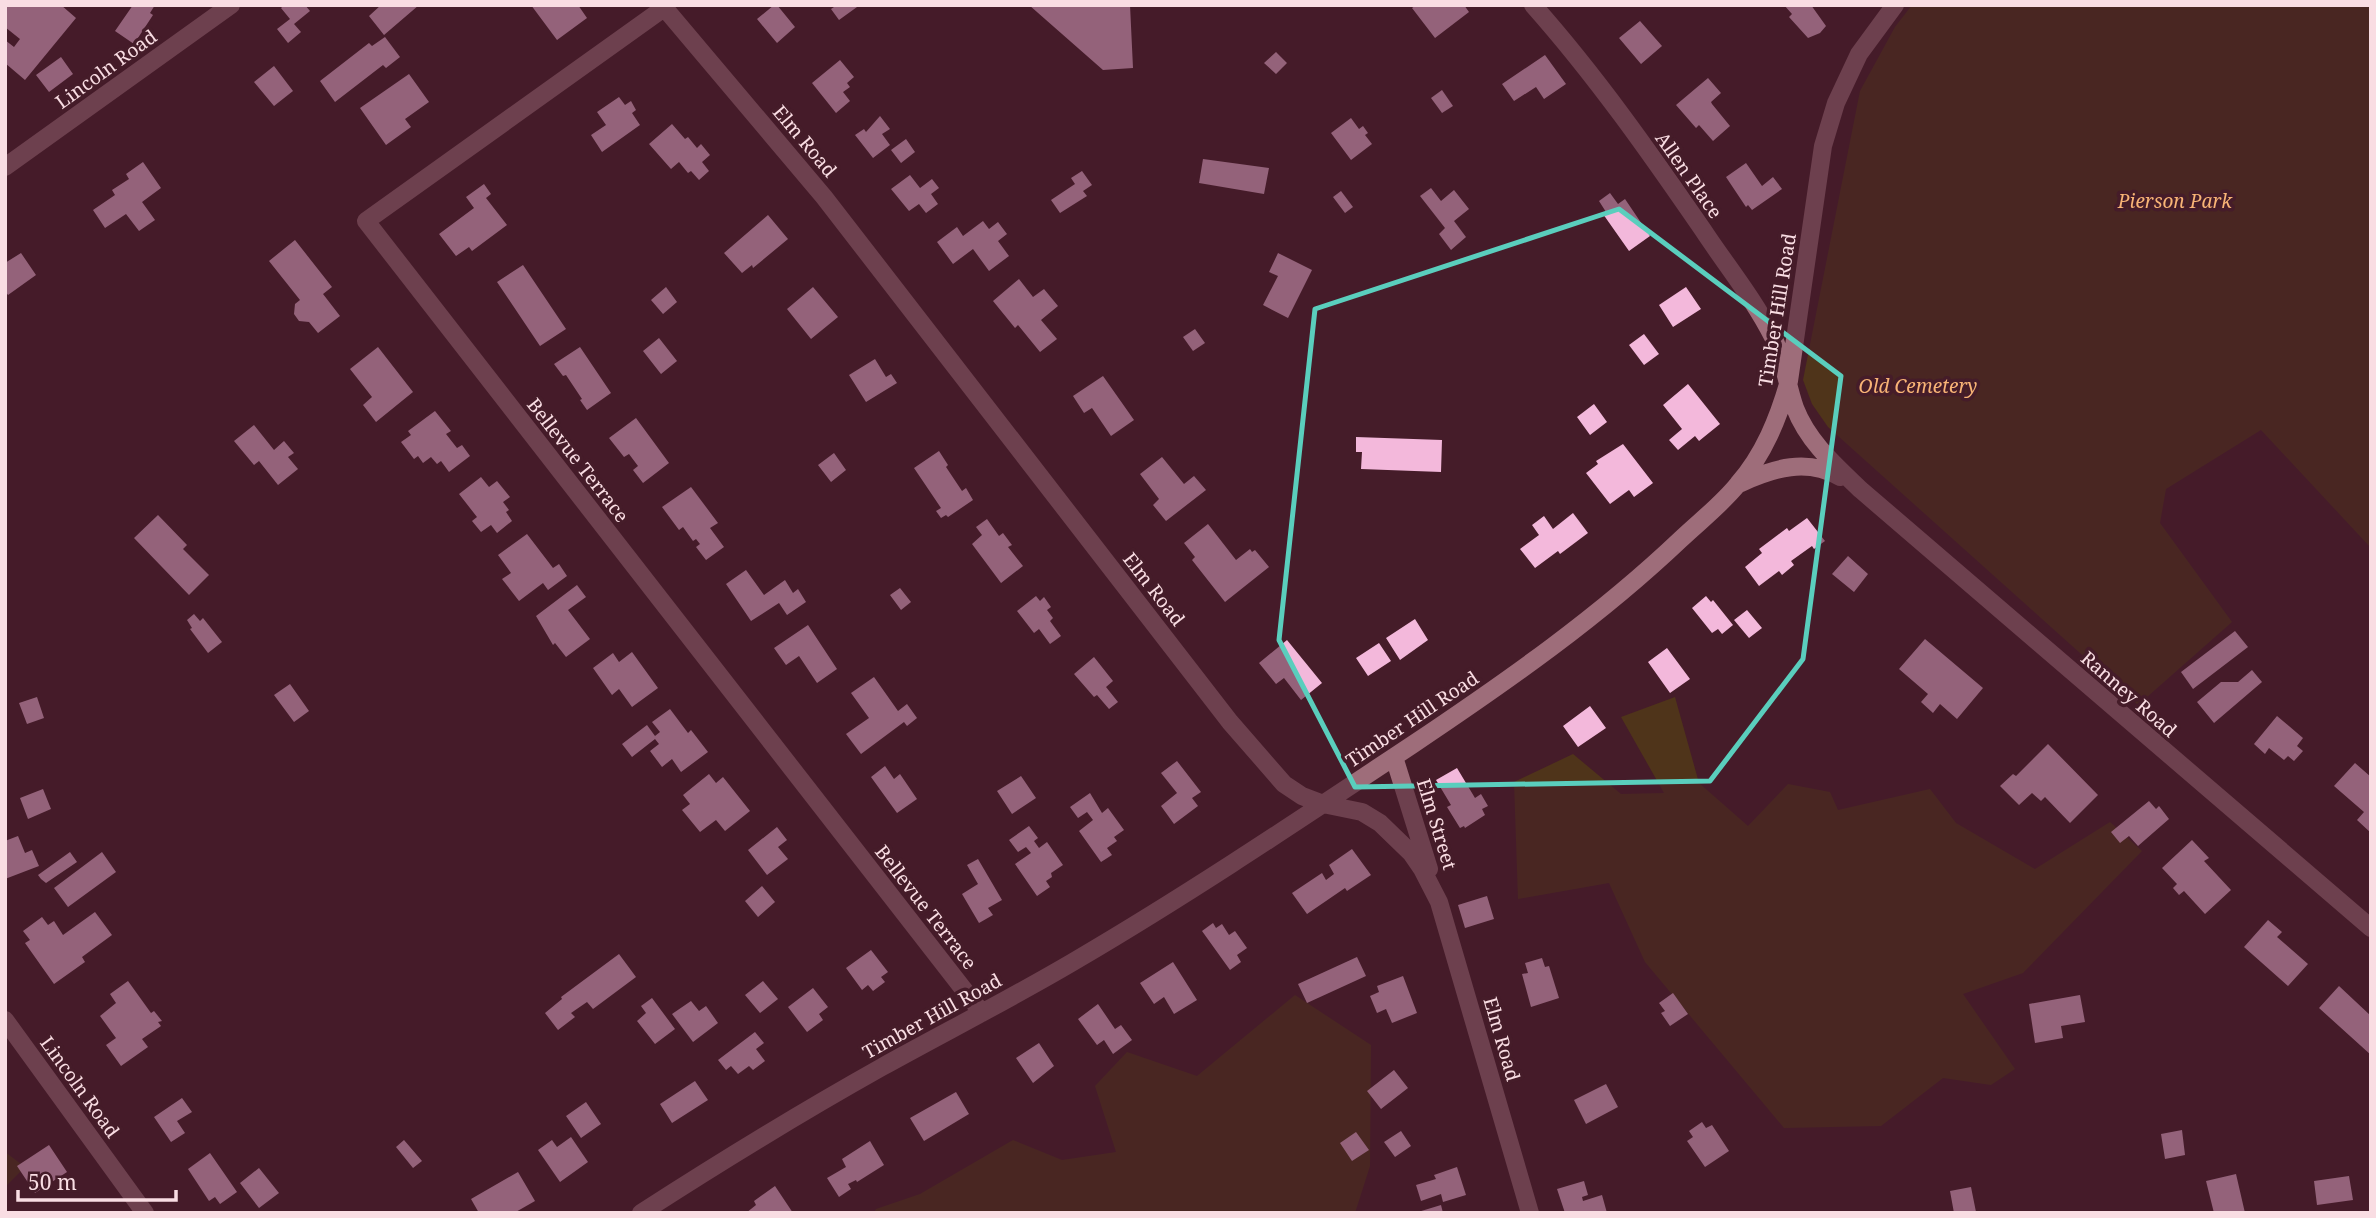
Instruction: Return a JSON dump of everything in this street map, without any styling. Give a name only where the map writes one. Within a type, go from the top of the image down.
[{"type":"street","name":"Lincoln Road","points":[[5,167],[231,5]]},
{"type":"street","name":"Allen Place","points":[[1534,5],[1568,45],[1651,155],[1752,302],[1774,338],[1789,382]]},
{"type":"street","name":"Timber Hill Road","points":[[641,1213],[748,1144],[1076,960],[1156,912],[1482,699],[1577,629],[1650,569],[1738,485],[1779,418],[1789,382],[1823,146],[1836,103],[1859,54],[1895,5]]},
{"type":"street","name":"Elm Road","points":[[663,6],[824,197],[1230,722],[1284,784],[1302,796],[1322,804],[1362,812],[1396,836],[1422,869],[1439,902],[1530,1213]]},
{"type":"street","name":"Bellevue Terrace","points":[[663,6],[366,221],[982,1013]]},
{"type":"street","name":"Ranney Road","points":[[1789,382],[1796,408],[1809,435],[1828,459],[1861,490],[2371,928]]},
{"type":"street","name":"Ranney Road","points":[[1738,485],[1763,473],[1785,467],[1806,466],[1830,471],[1861,490]]},
{"type":"street","name":"Elm Street","points":[[1394,757],[1439,902]]},
{"type":"street","name":"Lincoln Road","points":[[5,1020],[145,1213]]},
{"type":"highlighted area","points":[[1619,209],[1841,376],[1803,659],[1710,781],[1355,787],[1279,640],[1315,309]]},
{"type":"green space","name":"Pierson Park","points":[[1912,5],[2371,5],[2371,548],[2261,430],[2166,489],[2160,523],[2232,622],[2138,705],[1828,427],[1812,404],[1803,380],[1860,91],[1895,27]]},
{"type":"green space","points":[[1675,697],[1699,783],[1748,826],[1788,784],[1830,792],[1838,810],[1930,789],[1956,823],[2035,869],[2110,822],[2142,851],[2023,973],[1963,994],[2015,1069],[1991,1085],[1943,1078],[1881,1126],[1784,1128],[1645,962],[1609,883],[1518,899],[1514,782],[1573,754],[1621,794],[1664,793],[1621,717]]},
{"type":"green space","points":[[1295,995],[1371,1045],[1370,1166],[1355,1213],[874,1213],[876,1209],[920,1194],[1013,1140],[1062,1160],[1116,1152],[1095,1086],[1127,1052],[1197,1076]]},
{"type":"green space","points":[[5,1152],[25,1167],[5,1187]]},
{"type":"building","points":[[5,5],[61,5],[76,18],[25,80],[5,63],[5,40],[14,47],[20,39],[5,27]]},
{"type":"building","points":[[133,5],[155,5],[150,13],[153,15],[134,44],[115,31]]},
{"type":"building","points":[[284,5],[305,5],[310,11],[294,24],[301,32],[288,43],[277,29],[290,19],[281,8]]},
{"type":"building","points":[[381,5],[419,5],[384,35],[369,16]]},
{"type":"building","points":[[531,5],[578,5],[587,18],[557,40]]},
{"type":"building","points":[[777,5],[795,27],[777,43],[757,19]]},
{"type":"building","points":[[837,5],[857,7],[839,20],[831,9]]},
{"type":"building","points":[[1029,5],[1130,5],[1133,68],[1103,70]]},
{"type":"building","points":[[1416,5],[1464,5],[1469,12],[1435,38],[1412,8]]},
{"type":"building","points":[[1784,5],[1811,5],[1826,26],[1820,33],[1808,38],[1789,17],[1792,14]]},
{"type":"building","points":[[1640,21],[1662,46],[1641,64],[1619,38]]},
{"type":"building","points":[[385,37],[400,57],[386,68],[383,65],[335,102],[320,81],[369,43],[372,46]]},
{"type":"building","points":[[1276,52],[1287,63],[1276,74],[1264,63]]},
{"type":"building","points":[[1545,55],[1566,84],[1544,99],[1536,87],[1514,101],[1502,84]]},
{"type":"building","points":[[61,57],[73,74],[49,92],[36,75]]},
{"type":"building","points":[[840,60],[854,77],[847,83],[850,87],[843,92],[850,101],[836,113],[812,83]]},
{"type":"building","points":[[274,66],[293,91],[274,106],[254,82]]},
{"type":"building","points":[[409,74],[429,102],[405,119],[411,127],[386,145],[360,108]]},
{"type":"building","points":[[1708,78],[1721,93],[1711,102],[1730,126],[1713,141],[1699,125],[1696,128],[1676,105]]},
{"type":"building","points":[[1442,90],[1453,106],[1442,113],[1431,98]]},
{"type":"building","points":[[619,97],[625,105],[631,101],[636,110],[632,113],[640,125],[602,152],[591,135],[606,125],[597,112]]},
{"type":"building","points":[[880,116],[890,129],[882,134],[890,145],[873,158],[855,135],[864,129],[866,132]]},
{"type":"building","points":[[1351,118],[1359,129],[1363,126],[1368,133],[1365,135],[1372,144],[1351,160],[1331,133]]},
{"type":"building","points":[[672,124],[685,139],[688,137],[697,148],[701,144],[710,155],[702,162],[709,171],[699,180],[691,171],[688,173],[679,162],[671,169],[649,144]]},
{"type":"building","points":[[906,139],[915,152],[901,163],[891,150]]},
{"type":"building","points":[[1203,159],[1269,168],[1264,194],[1199,183]]},
{"type":"building","points":[[143,162],[161,188],[142,202],[155,220],[139,231],[126,214],[105,228],[93,210],[115,195],[112,190],[129,179],[126,174]]},
{"type":"building","points":[[1746,163],[1762,186],[1773,177],[1782,189],[1752,210],[1748,205],[1746,207],[1726,177]]},
{"type":"building","points":[[1082,171],[1092,185],[1083,191],[1087,196],[1060,213],[1051,200],[1075,184],[1071,178]]},
{"type":"building","points":[[910,175],[920,188],[932,179],[939,188],[931,194],[938,204],[926,213],[919,204],[909,211],[891,189]]},
{"type":"building","points":[[484,184],[491,194],[486,198],[507,225],[472,251],[469,247],[456,256],[439,234],[474,208],[466,197]]},
{"type":"building","points":[[1431,188],[1441,201],[1454,190],[1469,209],[1454,221],[1466,237],[1451,250],[1439,234],[1445,228],[1420,196]]},
{"type":"building","points":[[1341,191],[1353,207],[1345,213],[1333,197]]},
{"type":"building","points":[[1610,193],[1618,204],[1625,199],[1650,236],[1629,251],[1603,214],[1606,212],[1599,201]]},
{"type":"building","points":[[768,215],[788,239],[753,268],[752,265],[742,273],[724,253]]},
{"type":"building","points":[[983,221],[989,229],[998,222],[1007,234],[998,241],[1009,256],[989,271],[973,249],[953,264],[937,242],[957,227],[963,236]]},
{"type":"building","points":[[295,240],[332,287],[323,294],[340,316],[318,333],[309,322],[299,321],[294,314],[295,304],[300,300],[269,261]]},
{"type":"building","points":[[21,253],[36,275],[8,295],[5,291],[5,263]]},
{"type":"building","points":[[1278,253],[1312,270],[1288,318],[1263,305],[1278,276],[1269,272]]},
{"type":"building","points":[[523,265],[566,329],[540,346],[497,282]]},
{"type":"building","points":[[1019,279],[1033,297],[1044,289],[1058,306],[1041,320],[1057,339],[1040,352],[1018,325],[1015,328],[993,301]]},
{"type":"building","points":[[666,287],[677,302],[663,314],[651,300]]},
{"type":"building","points":[[813,287],[838,317],[811,339],[787,309]]},
{"type":"building","points":[[1686,287],[1701,309],[1673,327],[1659,305]]},
{"type":"building","points":[[1195,329],[1205,343],[1193,351],[1183,337]]},
{"type":"building","points":[[1644,334],[1659,354],[1644,365],[1629,345]]},
{"type":"building","points":[[659,338],[677,361],[661,374],[643,351]]},
{"type":"building","points":[[378,347],[413,392],[376,422],[363,405],[372,397],[350,369]]},
{"type":"building","points":[[580,347],[611,393],[587,410],[566,375],[563,376],[554,364]]},
{"type":"building","points":[[875,359],[886,377],[891,374],[897,383],[866,402],[849,375]]},
{"type":"building","points":[[1103,376],[1134,420],[1111,436],[1092,408],[1084,413],[1073,396]]},
{"type":"building","points":[[1688,384],[1720,424],[1699,441],[1695,436],[1678,450],[1669,440],[1682,429],[1663,405]]},
{"type":"building","points":[[1594,404],[1607,422],[1590,435],[1577,417]]},
{"type":"building","points":[[435,411],[451,431],[446,434],[457,448],[462,445],[470,456],[449,472],[441,461],[437,464],[431,457],[423,463],[418,456],[414,459],[401,442],[411,435],[408,431]]},
{"type":"building","points":[[636,418],[669,463],[643,483],[633,470],[638,466],[629,454],[624,457],[609,438]]},
{"type":"building","points":[[254,425],[274,450],[284,441],[294,453],[288,457],[298,469],[278,485],[259,461],[254,465],[234,441]]},
{"type":"building","points":[[1356,437],[1442,440],[1441,472],[1361,469],[1362,452],[1356,452]]},
{"type":"building","points":[[1623,444],[1653,483],[1634,497],[1629,490],[1610,504],[1586,473],[1598,464],[1596,461]]},
{"type":"building","points":[[939,451],[962,491],[966,488],[973,500],[948,517],[946,515],[941,518],[936,511],[941,508],[914,468]]},
{"type":"building","points":[[834,453],[846,470],[831,482],[818,465]]},
{"type":"building","points":[[1162,457],[1184,484],[1194,476],[1206,490],[1166,521],[1153,505],[1159,499],[1140,474]]},
{"type":"building","points":[[481,477],[489,487],[497,481],[510,497],[503,502],[512,521],[497,533],[491,525],[481,532],[472,521],[477,517],[459,494]]},
{"type":"building","points":[[691,487],[718,523],[710,528],[724,547],[706,560],[696,547],[700,544],[696,539],[693,541],[683,527],[679,530],[662,507]]},
{"type":"building","points":[[1573,513],[1588,533],[1535,568],[1520,549],[1539,535],[1532,525],[1544,516],[1553,529]]},
{"type":"building","points":[[158,515],[187,545],[183,549],[209,575],[189,595],[134,538]]},
{"type":"building","points":[[1807,518],[1825,541],[1814,549],[1812,546],[1791,561],[1794,565],[1782,575],[1779,571],[1759,586],[1745,567],[1762,553],[1759,549],[1787,528],[1789,531]]},
{"type":"building","points":[[987,519],[999,536],[1003,533],[1012,545],[1008,547],[1023,566],[1001,583],[972,544],[982,535],[976,527]]},
{"type":"building","points":[[1208,524],[1236,560],[1250,549],[1252,552],[1255,550],[1269,567],[1225,602],[1192,560],[1195,557],[1184,543]]},
{"type":"building","points":[[527,534],[553,568],[559,564],[567,576],[548,590],[543,583],[519,601],[502,579],[511,573],[498,555]]},
{"type":"building","points":[[1848,556],[1868,574],[1854,592],[1832,574]]},
{"type":"building","points":[[746,570],[764,595],[785,580],[793,593],[798,589],[806,602],[787,615],[779,603],[751,621],[726,584]]},
{"type":"building","points":[[577,585],[586,597],[568,610],[590,639],[566,657],[555,643],[553,645],[536,616]]},
{"type":"building","points":[[900,588],[911,602],[901,610],[890,595]]},
{"type":"building","points":[[1036,596],[1040,601],[1044,597],[1051,607],[1047,610],[1053,618],[1050,621],[1061,636],[1050,644],[1039,629],[1034,633],[1017,611]]},
{"type":"building","points":[[1706,596],[1711,602],[1713,600],[1733,625],[1722,634],[1718,629],[1712,633],[1692,608]]},
{"type":"building","points":[[1747,610],[1762,628],[1749,638],[1734,620]]},
{"type":"building","points":[[194,614],[200,621],[203,618],[222,642],[208,653],[190,629],[192,628],[187,620]]},
{"type":"building","points":[[1415,619],[1428,640],[1400,660],[1386,638]]},
{"type":"building","points":[[808,625],[837,669],[817,683],[799,656],[786,665],[774,648]]},
{"type":"building","points":[[2235,631],[2248,647],[2193,689],[2181,672]]},
{"type":"building","points":[[1925,639],[1983,688],[1957,719],[1940,704],[1933,713],[1921,702],[1928,694],[1899,669]]},
{"type":"building","points":[[1287,640],[1322,683],[1301,700],[1284,678],[1276,684],[1259,663]]},
{"type":"building","points":[[1379,643],[1391,661],[1368,676],[1356,658]]},
{"type":"building","points":[[1667,648],[1690,679],[1670,693],[1648,662]]},
{"type":"building","points":[[632,652],[658,688],[632,707],[619,689],[612,695],[593,668],[613,653],[619,662]]},
{"type":"building","points":[[1094,657],[1113,681],[1106,687],[1118,702],[1109,709],[1097,695],[1094,697],[1074,674]]},
{"type":"building","points":[[2252,670],[2262,682],[2214,723],[2197,702],[2221,682],[2238,682]]},
{"type":"building","points":[[874,677],[898,711],[907,704],[917,718],[907,726],[904,722],[861,754],[846,734],[869,718],[851,693]]},
{"type":"building","points":[[290,684],[309,711],[294,722],[274,695]]},
{"type":"building","points":[[37,697],[44,718],[27,724],[19,703]]},
{"type":"building","points":[[1590,706],[1606,728],[1578,747],[1563,726]]},
{"type":"building","points":[[670,709],[688,733],[691,730],[708,752],[681,772],[672,759],[662,767],[650,751],[659,744],[655,739],[632,757],[622,744],[647,725],[655,736],[660,732],[652,722]]},
{"type":"building","points":[[2277,716],[2303,738],[2297,746],[2303,751],[2294,761],[2288,756],[2284,760],[2269,748],[2265,754],[2254,744]]},
{"type":"building","points":[[2048,744],[2098,795],[2070,823],[2045,797],[2041,801],[2032,793],[2019,805],[2000,786],[2013,774],[2016,776]]},
{"type":"building","points":[[1177,761],[1201,792],[1192,798],[1198,806],[1174,824],[1161,806],[1177,793],[1161,773]]},
{"type":"building","points":[[2355,763],[2371,777],[2371,833],[2357,820],[2364,812],[2334,786]]},
{"type":"building","points":[[885,766],[894,779],[900,774],[917,799],[897,813],[871,777]]},
{"type":"building","points":[[1457,768],[1475,798],[1481,794],[1488,806],[1482,809],[1485,815],[1465,828],[1460,828],[1447,807],[1451,805],[1436,780]]},
{"type":"building","points":[[709,774],[716,783],[723,777],[750,811],[725,831],[716,820],[700,832],[682,810],[690,804],[683,795]]},
{"type":"building","points":[[1021,776],[1036,798],[1012,814],[997,791]]},
{"type":"building","points":[[43,789],[51,809],[28,819],[20,798]]},
{"type":"building","points":[[1090,793],[1102,813],[1108,808],[1124,830],[1114,837],[1117,841],[1107,848],[1112,855],[1101,862],[1079,831],[1093,820],[1087,812],[1078,818],[1070,807]]},
{"type":"building","points":[[2149,801],[2156,809],[2159,806],[2169,819],[2138,846],[2129,836],[2120,843],[2111,832]]},
{"type":"building","points":[[1029,826],[1038,838],[1034,841],[1039,848],[1047,842],[1063,865],[1051,873],[1052,877],[1046,881],[1050,887],[1037,896],[1015,864],[1031,853],[1026,847],[1018,852],[1009,840]]},
{"type":"building","points":[[777,827],[787,840],[778,847],[788,859],[767,875],[748,850]]},
{"type":"building","points":[[18,836],[25,853],[32,850],[39,866],[5,879],[5,841]]},
{"type":"building","points":[[2192,840],[2209,858],[2204,861],[2231,890],[2205,914],[2184,891],[2179,895],[2173,888],[2177,884],[2162,868]]},
{"type":"building","points":[[1352,849],[1371,875],[1347,891],[1345,888],[1307,914],[1292,893],[1322,873],[1326,880],[1334,874],[1329,865]]},
{"type":"building","points":[[70,852],[77,862],[46,883],[41,879],[38,875]]},
{"type":"building","points":[[102,852],[116,872],[68,907],[54,888]]},
{"type":"building","points":[[978,859],[1002,900],[988,908],[993,915],[979,923],[962,894],[978,884],[967,865]]},
{"type":"building","points":[[762,886],[775,902],[758,917],[745,901]]},
{"type":"building","points":[[1487,896],[1494,919],[1465,928],[1458,905]]},
{"type":"building","points":[[95,912],[112,935],[82,957],[85,962],[54,984],[25,943],[30,940],[23,931],[42,917],[48,925],[54,921],[63,935]]},
{"type":"building","points":[[2268,920],[2282,932],[2277,937],[2308,964],[2288,986],[2244,947]]},
{"type":"building","points":[[1213,923],[1216,928],[1222,924],[1229,935],[1235,931],[1247,948],[1237,955],[1241,962],[1230,970],[1202,931]]},
{"type":"building","points":[[871,950],[888,972],[881,977],[885,982],[873,991],[868,985],[862,990],[846,968]]},
{"type":"building","points":[[619,954],[636,977],[593,1009],[587,1002],[571,1013],[575,1017],[558,1030],[545,1013],[562,999],[561,997]]},
{"type":"building","points":[[1357,957],[1366,976],[1307,1003],[1298,984]]},
{"type":"building","points":[[1542,958],[1545,967],[1549,966],[1559,998],[1531,1007],[1522,974],[1528,973],[1525,963]]},
{"type":"building","points":[[1173,962],[1197,1000],[1174,1014],[1164,997],[1154,1004],[1140,983]]},
{"type":"building","points":[[1403,976],[1417,1013],[1392,1023],[1386,1009],[1377,1013],[1370,996],[1379,992],[1377,986]]},
{"type":"building","points":[[128,981],[151,1013],[154,1011],[162,1021],[158,1022],[161,1026],[142,1039],[148,1047],[121,1066],[106,1045],[116,1038],[100,1016],[116,1003],[110,994]]},
{"type":"building","points":[[763,981],[778,999],[760,1013],[745,995]]},
{"type":"building","points":[[2339,986],[2371,1016],[2371,1055],[2319,1008]]},
{"type":"building","points":[[813,988],[828,1007],[819,1014],[823,1020],[807,1032],[788,1007]]},
{"type":"building","points":[[1673,993],[1688,1014],[1670,1026],[1661,1013],[1665,1011],[1659,1003]]},
{"type":"building","points":[[2080,995],[2085,1022],[2061,1026],[2063,1038],[2035,1043],[2029,1004]]},
{"type":"building","points":[[652,998],[675,1029],[655,1044],[637,1021],[646,1013],[641,1006]]},
{"type":"building","points":[[691,1001],[699,1011],[706,1006],[718,1023],[693,1042],[672,1014]]},
{"type":"building","points":[[1098,1004],[1115,1029],[1121,1025],[1132,1040],[1113,1054],[1104,1040],[1097,1045],[1078,1019]]},
{"type":"building","points":[[755,1032],[764,1043],[756,1049],[765,1061],[753,1070],[749,1066],[738,1074],[731,1066],[726,1070],[718,1060]]},
{"type":"building","points":[[1039,1043],[1054,1066],[1033,1083],[1016,1058]]},
{"type":"building","points":[[1394,1070],[1408,1088],[1381,1109],[1367,1091]]},
{"type":"building","points":[[695,1081],[708,1100],[672,1123],[660,1104]]},
{"type":"building","points":[[1606,1084],[1618,1107],[1586,1124],[1574,1100]]},
{"type":"building","points":[[956,1092],[969,1114],[924,1141],[910,1118]]},
{"type":"building","points":[[182,1098],[192,1112],[177,1121],[185,1133],[171,1142],[154,1117]]},
{"type":"building","points":[[586,1102],[601,1124],[581,1138],[566,1116]]},
{"type":"building","points":[[1702,1122],[1706,1128],[1712,1125],[1729,1151],[1705,1167],[1687,1141],[1693,1137],[1689,1131]]},
{"type":"building","points":[[2182,1130],[2185,1155],[2165,1159],[2161,1134]]},
{"type":"building","points":[[1401,1131],[1411,1146],[1395,1157],[1384,1142]]},
{"type":"building","points":[[1356,1132],[1369,1150],[1352,1161],[1340,1143]]},
{"type":"building","points":[[571,1137],[588,1162],[560,1182],[538,1150],[552,1140],[557,1147]]},
{"type":"building","points":[[404,1140],[422,1161],[413,1168],[396,1147]]},
{"type":"building","points":[[870,1141],[884,1165],[857,1182],[856,1180],[848,1184],[851,1189],[839,1197],[827,1178],[846,1167],[842,1159]]},
{"type":"building","points":[[49,1145],[67,1172],[35,1193],[17,1166]]},
{"type":"building","points":[[210,1153],[237,1192],[220,1204],[215,1197],[209,1201],[188,1169]]},
{"type":"building","points":[[1457,1167],[1466,1195],[1443,1202],[1441,1194],[1421,1201],[1416,1185],[1436,1179],[1434,1175]]},
{"type":"building","points":[[259,1168],[279,1193],[259,1208],[240,1183]]},
{"type":"building","points":[[518,1172],[535,1201],[514,1213],[479,1213],[471,1199]]},
{"type":"building","points":[[2236,1174],[2245,1213],[2214,1213],[2206,1181]]},
{"type":"building","points":[[2349,1176],[2353,1200],[2317,1205],[2314,1181]]},
{"type":"building","points":[[1584,1181],[1588,1195],[1582,1197],[1583,1201],[1602,1195],[1607,1213],[1565,1213],[1557,1189]]},
{"type":"building","points":[[775,1186],[793,1213],[746,1213],[756,1205],[754,1201]]},
{"type":"building","points":[[1971,1187],[1976,1212],[1954,1213],[1950,1191]]},
{"type":"building","points":[[1441,1205],[1443,1213],[1418,1213],[1418,1212]]},
{"type":"park label","name":"Old Cemetery","points":[[1918,386]]}]
